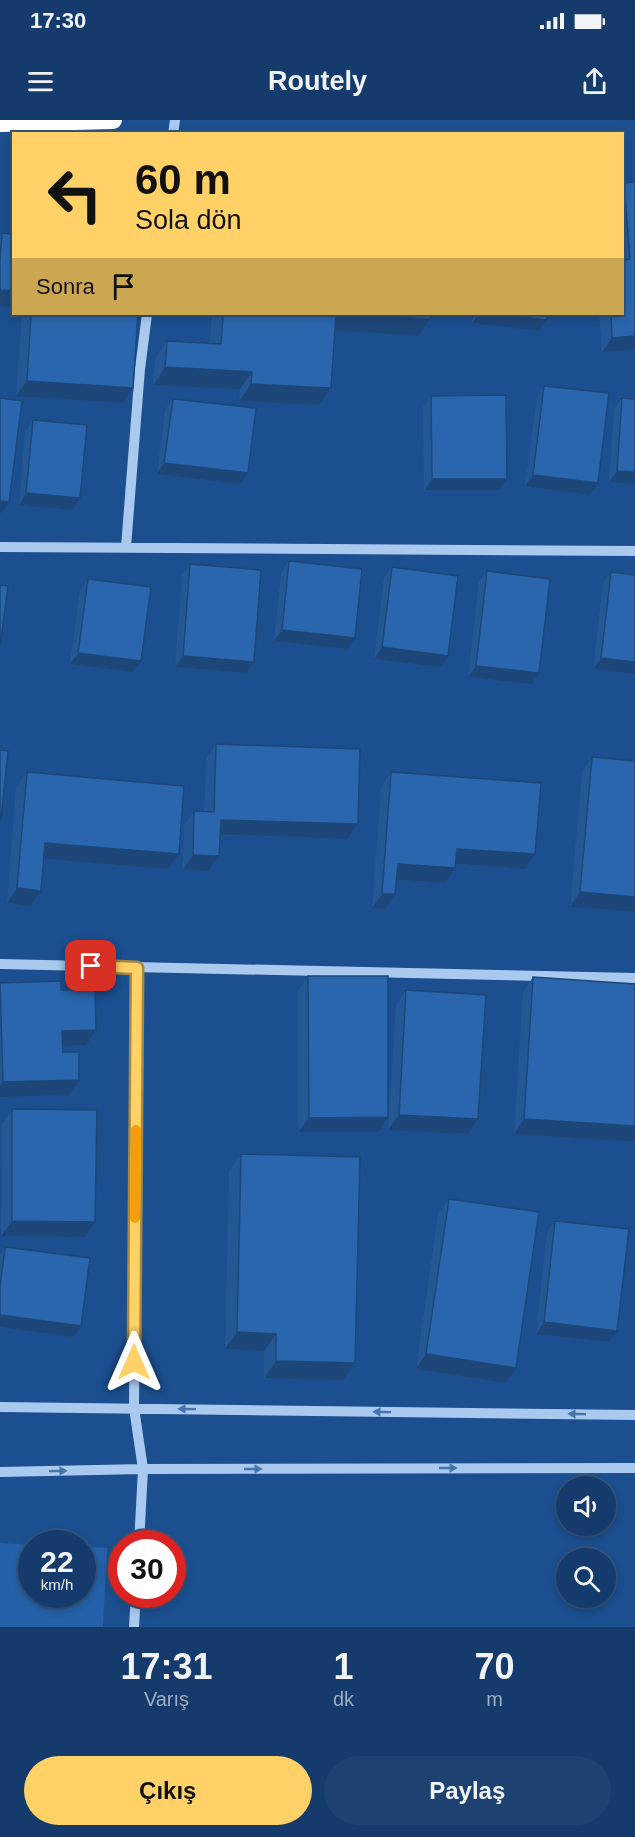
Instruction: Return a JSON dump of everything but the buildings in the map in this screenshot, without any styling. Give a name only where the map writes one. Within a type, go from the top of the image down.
[{"type":"highway","points":[[0,123],[113,120]]},
{"type":"street","points":[[126,547],[140,369],[147,315]]},
{"type":"street","points":[[0,547],[635,551]]},
{"type":"street","points":[[0,964],[635,978]]},
{"type":"street","points":[[137,968],[134,1408],[143,1469],[140,1530]]},
{"type":"street","points":[[0,1407],[635,1415]]},
{"type":"street","points":[[0,1472],[143,1469],[635,1468]]},
{"type":"street","points":[[134,1627],[135,1608]]},
{"type":"shaded area","points":[[0,1543],[18,1544],[18,1608],[96,1608],[96,1548],[107,1548],[103,1627],[0,1627]]},
{"type":"slow traffic","points":[[135,1218],[136,1130]]},
{"type":"route","points":[[91,966],[137,968],[134,1362]]}]
